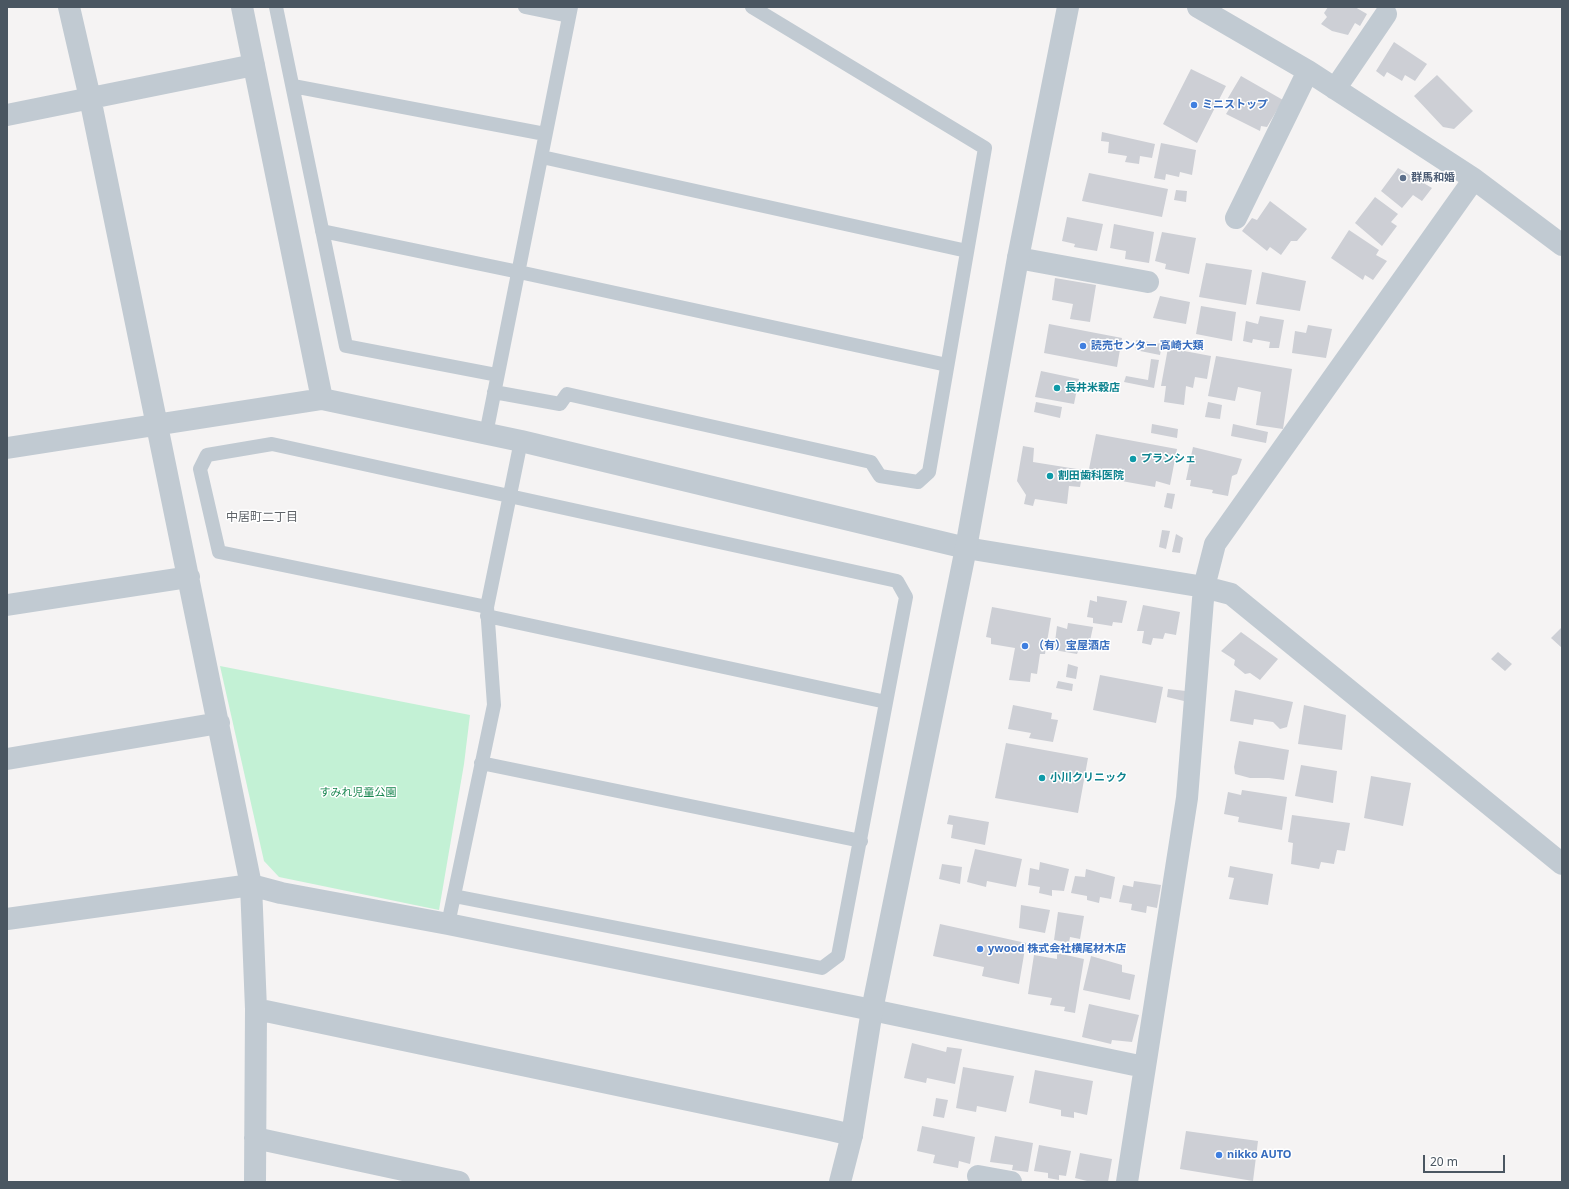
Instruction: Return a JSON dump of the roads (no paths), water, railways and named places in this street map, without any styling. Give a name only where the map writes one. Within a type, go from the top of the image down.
[{"type":"street","points":[[69,7],[90,98],[251,885],[256,1009],[255,1182]]},
{"type":"street","points":[[242,7],[322,399]]},
{"type":"street","points":[[840,1182],[852,1136],[872,1010],[966,548],[1018,258],[1068,7]]},
{"type":"street","points":[[1198,7],[1308,71],[1474,179],[1562,245]]},
{"type":"street","points":[[1336,89],[1386,14]]},
{"type":"street","points":[[7,115],[254,65]]},
{"type":"street","points":[[1236,218],[1308,71]]},
{"type":"street","points":[[1127,1182],[1187,798],[1204,587],[1215,544],[1474,179]]},
{"type":"street","points":[[1018,258],[1148,282]]},
{"type":"street","points":[[7,448],[322,399],[521,441],[966,548],[1204,587],[1232,594],[1562,864]]},
{"type":"street","points":[[7,605],[189,577]]},
{"type":"street","points":[[7,759],[219,723]]},
{"type":"street","points":[[7,919],[251,885],[282,893],[448,924],[1144,1067]]},
{"type":"street","points":[[256,1009],[826,1128],[852,1136]]},
{"type":"street","points":[[255,1138],[459,1182]]},
{"type":"street","points":[[978,1176],[1011,1182]]},
{"type":"lane","points":[[276,7],[346,346],[497,376]]},
{"type":"lane","points":[[486,434],[570,11],[525,7]]},
{"type":"lane","points":[[494,392],[560,404],[568,394],[870,462],[880,476],[918,482],[929,472],[985,148],[752,7]]},
{"type":"lane","points":[[293,86],[545,134]]},
{"type":"lane","points":[[542,157],[967,252]]},
{"type":"lane","points":[[322,231],[519,272],[947,365]]},
{"type":"lane","points":[[448,924],[494,705],[487,612],[508,496],[521,441]]},
{"type":"lane","points":[[454,896],[822,968],[838,956],[861,841],[906,597],[898,582],[272,444],[207,455],[200,470],[219,552],[886,702]]},
{"type":"lane","points":[[481,763],[861,841]]},
{"type":"place","name":"ミニストップ","points":[[1194,105]]},
{"type":"place","name":"群馬和婚","points":[[1403,178]]},
{"type":"place","name":"読売センター 高崎大類","points":[[1083,346]]},
{"type":"place","name":"長井米穀店","points":[[1057,388]]},
{"type":"place","name":"プランシェ","points":[[1133,459]]},
{"type":"place","name":"割田歯科医院","points":[[1050,476]]},
{"type":"place","name":"（有）宝屋酒店","points":[[1025,646]]},
{"type":"place","name":"小川クリニック","points":[[1042,778]]},
{"type":"place","name":"ywood 株式会社横尾材木店","points":[[980,949]]},
{"type":"place","name":"nikko AUTO","points":[[1219,1155]]},
{"type":"district","name":"中居町二丁目","points":[[262,518]]},
{"type":"park label","name":"すみれ児童公園","points":[[358,793]]}]
